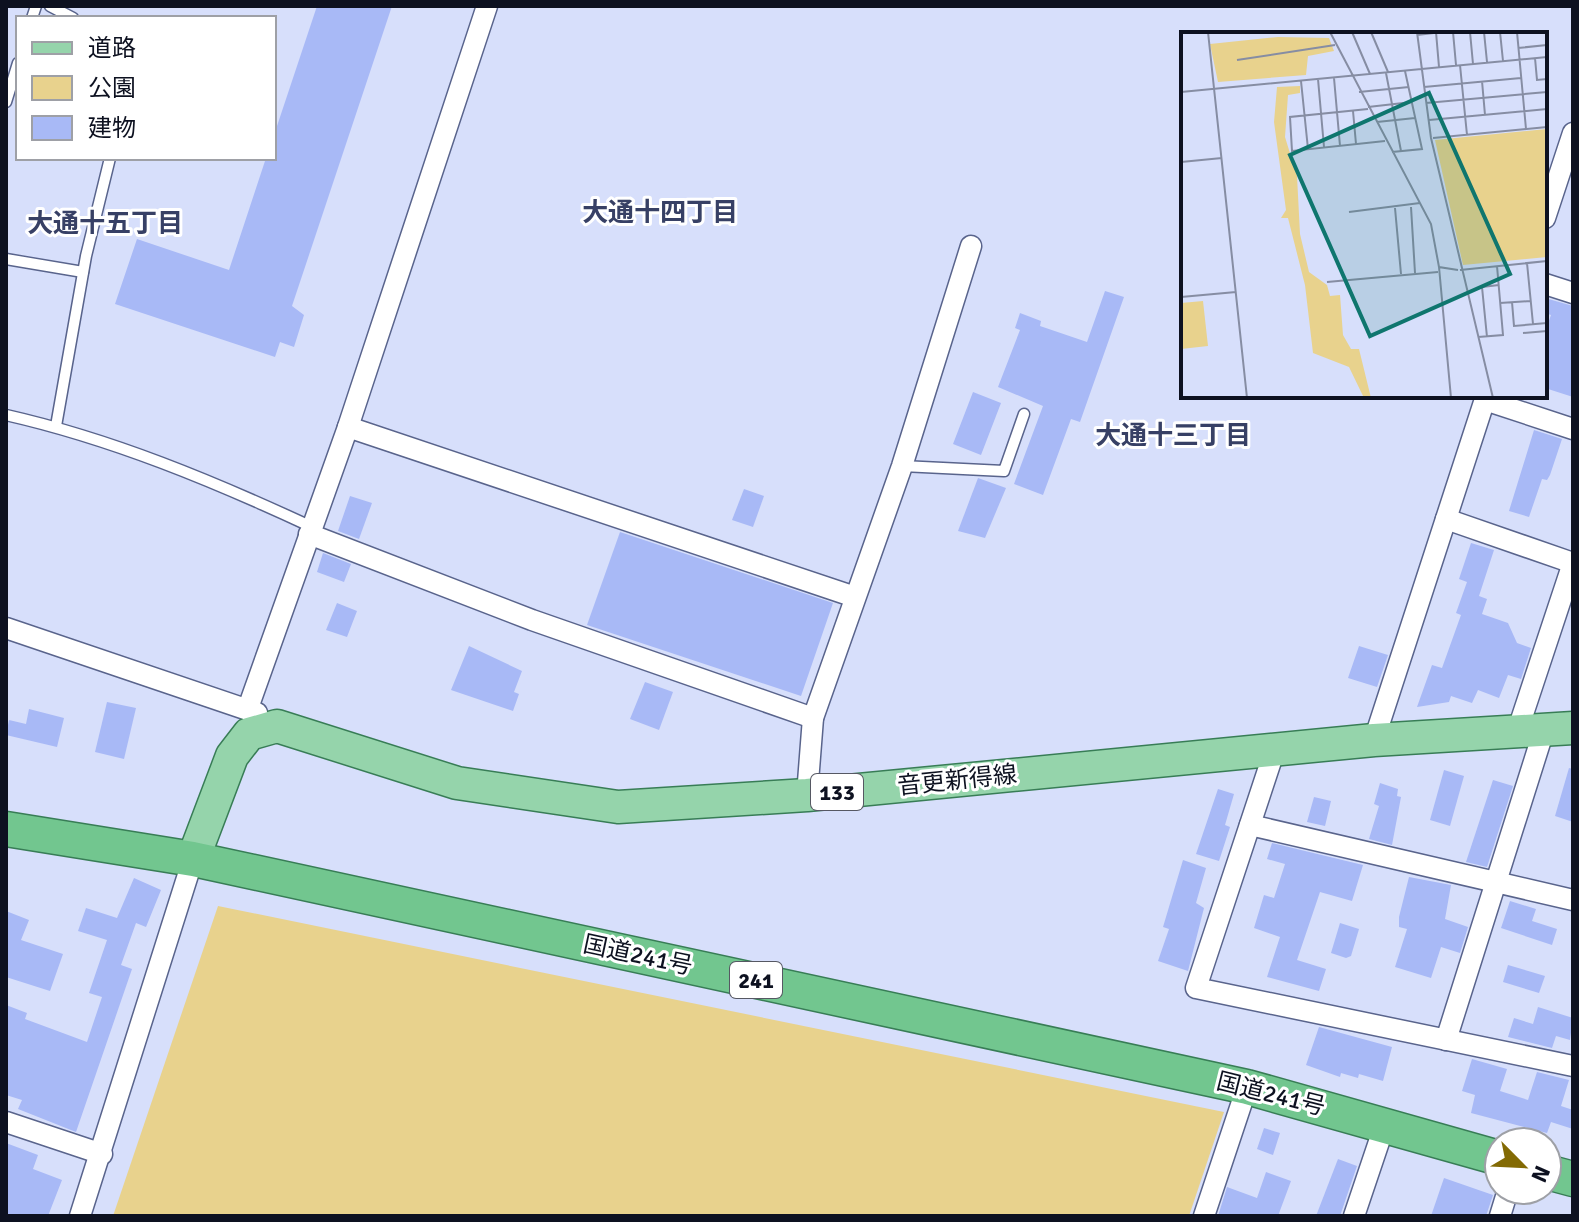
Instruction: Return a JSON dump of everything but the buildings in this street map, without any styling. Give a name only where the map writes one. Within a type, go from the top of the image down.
[{"type":"highway","name":"国道241号","points":[[6,829],[193,859],[1247,1087],[1483,1153]]},
{"type":"main road","name":"音更新得線","points":[[277,726],[457,783],[618,807],[807,795],[1374,740],[1545,729]]},
{"type":"main road","points":[[193,859],[232,756],[249,734],[277,726]]},
{"type":"street","points":[[248,708],[348,427],[487,6]]},
{"type":"street","points":[[1547,212],[1571,146]]},
{"type":"street","points":[[807,795],[813,718],[902,466],[971,246]]},
{"type":"street","points":[[1547,285],[1573,293]]},
{"type":"street","points":[[1374,740],[1486,398],[1573,429]]},
{"type":"street","points":[[348,427],[855,597]]},
{"type":"street","points":[[1446,519],[1573,563],[1545,729],[1446,1040]]},
{"type":"street","points":[[311,531],[532,620],[813,718]]},
{"type":"street","points":[[6,628],[248,708],[277,726]]},
{"type":"street","points":[[1275,749],[1196,988],[1572,1063]]},
{"type":"street","points":[[1250,825],[1573,900]]},
{"type":"street","points":[[80,1216],[193,859]]},
{"type":"street","points":[[1204,1216],[1247,1087]]},
{"type":"street","points":[[6,1122],[102,1154]]},
{"type":"street","points":[[1354,1216],[1385,1124]]},
{"type":"lane","points":[[50,6],[69,16]]},
{"type":"lane","points":[[6,102],[16,70]]},
{"type":"lane","points":[[56,426],[83,272],[110,160]]},
{"type":"lane","points":[[6,259],[83,272]]},
{"type":"lane","points":[[902,466],[1004,471],[1024,414]]},
{"type":"lane","points":[[6,415],[56,426],[218,483],[311,531]]},
{"type":"green space","points":[[218,906],[1224,1112],[1189,1216],[113,1216]]},
{"type":"district","name":"大通十四丁目","points":[[660,212]]},
{"type":"district","name":"大通十五丁目","points":[[105,223]]},
{"type":"district","name":"大通十三丁目","points":[[1173,435]]}]
